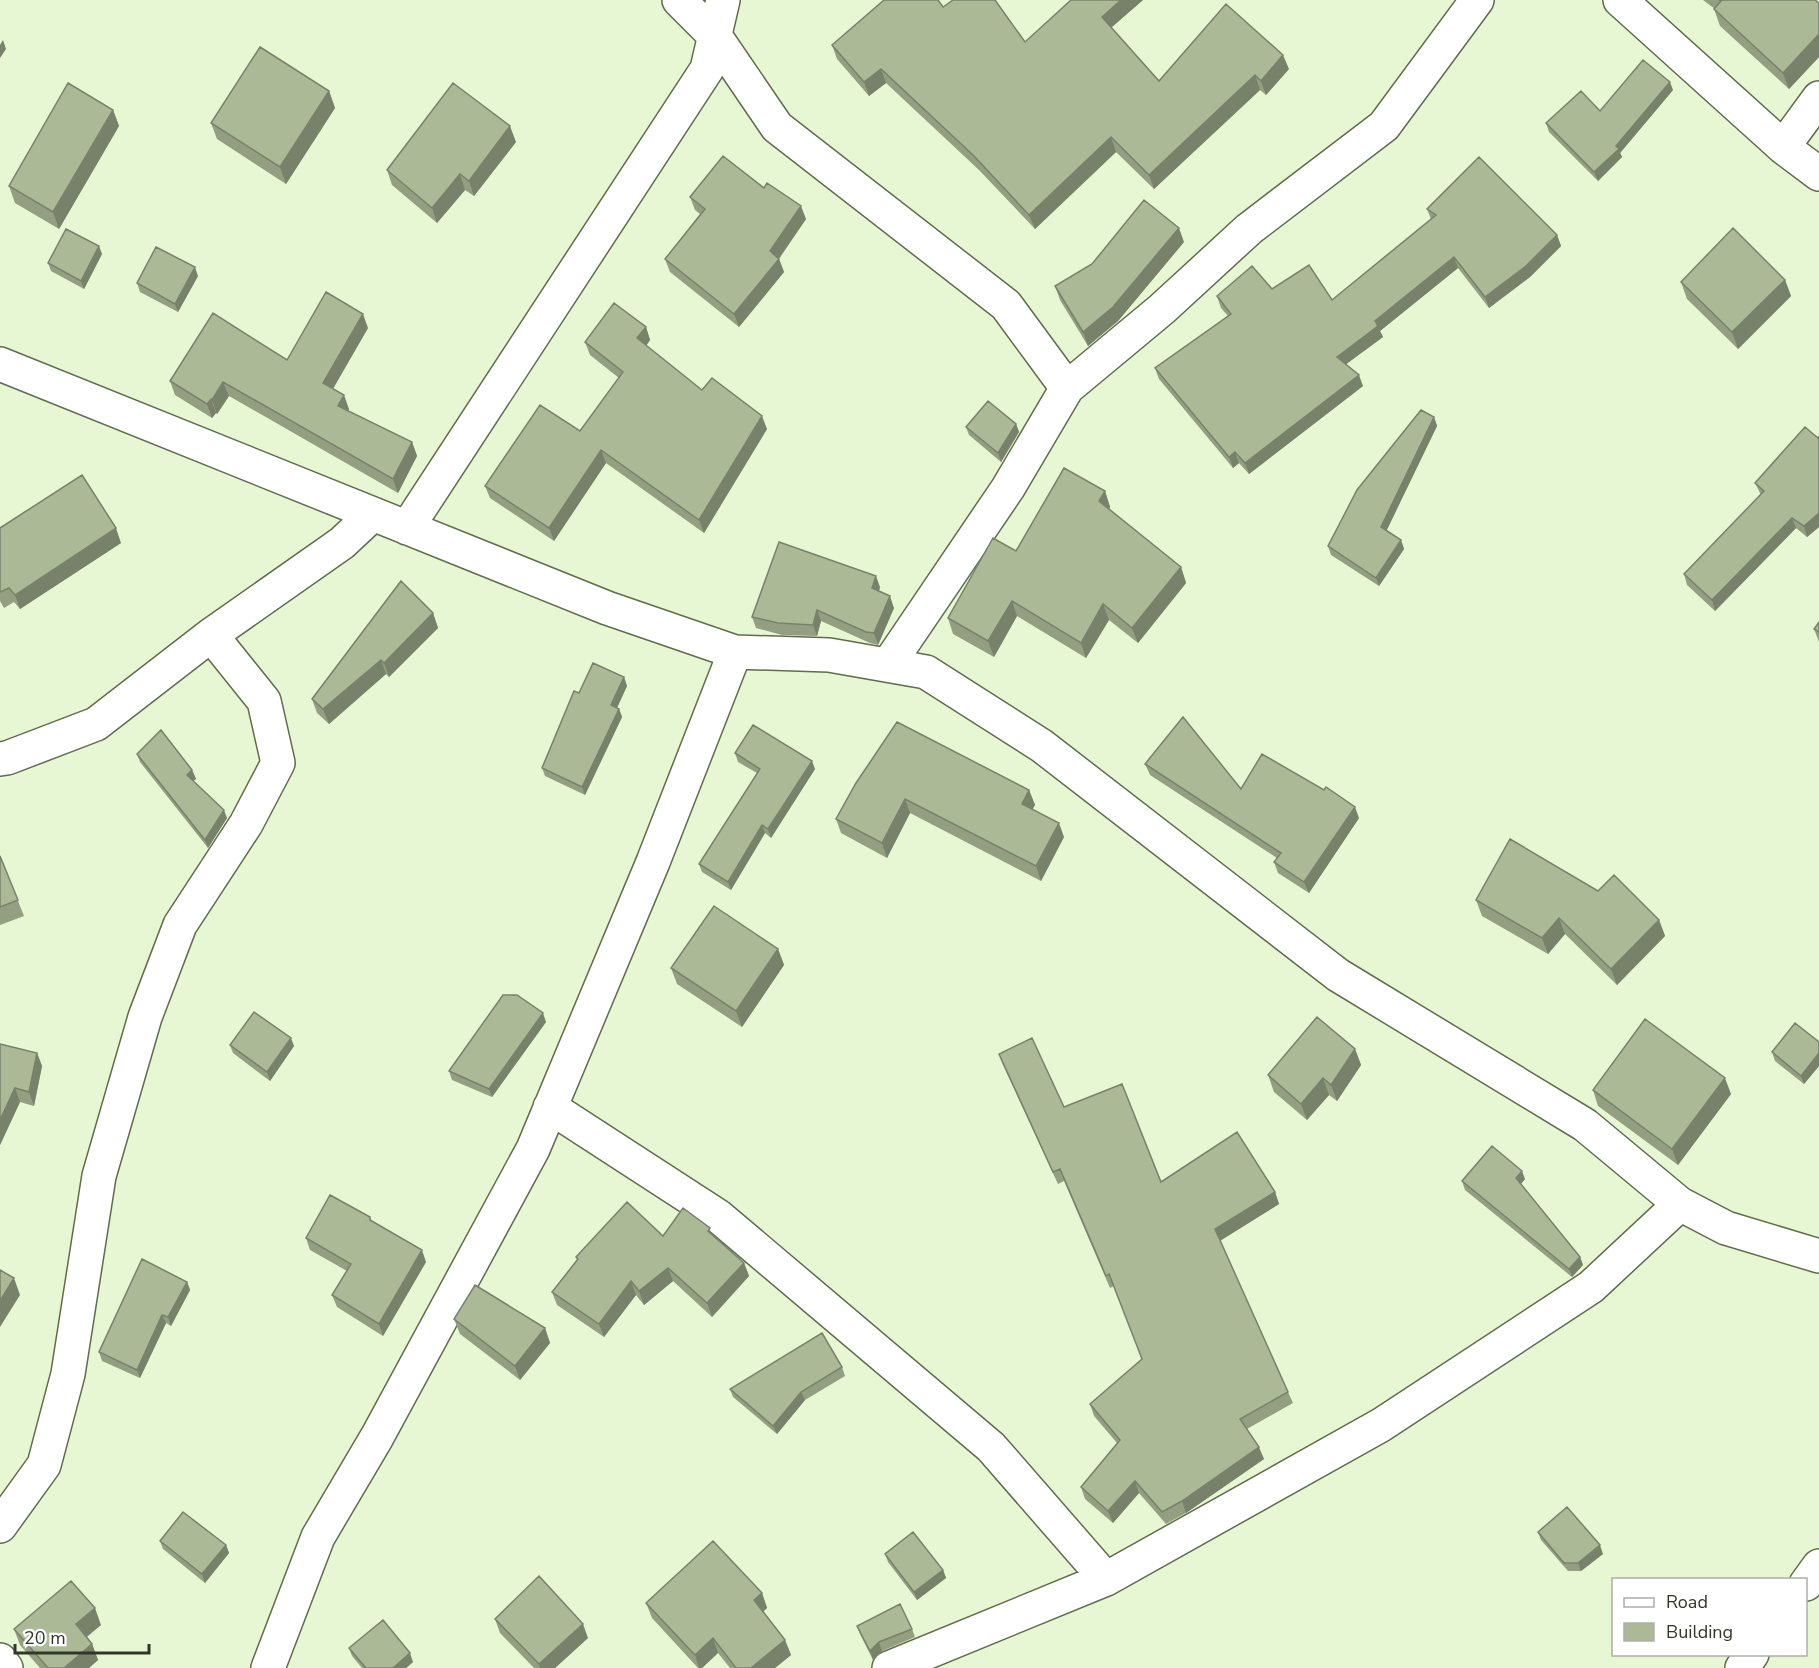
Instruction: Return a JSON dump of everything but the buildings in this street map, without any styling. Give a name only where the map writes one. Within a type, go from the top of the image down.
[{"type":"street","points":[[679,0],[715,36],[777,127],[1006,305],[1067,388]]},
{"type":"street","points":[[407,528],[707,69],[723,0]]},
{"type":"street","points":[[888,665],[1008,488],[1067,388],[1162,309],[1249,228],[1384,126],[1477,0]]},
{"type":"street","points":[[1620,0],[1783,147],[1819,174]]},
{"type":"street","points":[[1783,147],[1819,98]]},
{"type":"street","points":[[0,364],[607,608],[735,651],[829,655],[926,672],[1042,746],[1338,975],[1584,1125],[1680,1204],[1726,1228],[1819,1256]]},
{"type":"street","points":[[0,759],[96,724],[211,635],[342,543],[373,514]]},
{"type":"street","points":[[0,1526],[44,1465],[68,1374],[99,1176],[145,1017],[180,925],[246,824],[278,763],[264,701],[211,635]]},
{"type":"street","points":[[268,1668],[318,1538],[377,1437],[534,1149],[653,862],[735,651]]},
{"type":"street","points":[[550,1107],[718,1216],[964,1424],[991,1447],[1106,1579]]},
{"type":"street","points":[[889,1668],[1106,1579],[1381,1425],[1591,1287],[1680,1204]]},
{"type":"street","points":[[1807,1583],[1819,1566]]},
{"type":"street","points":[[0,1660],[6,1668]]}]
